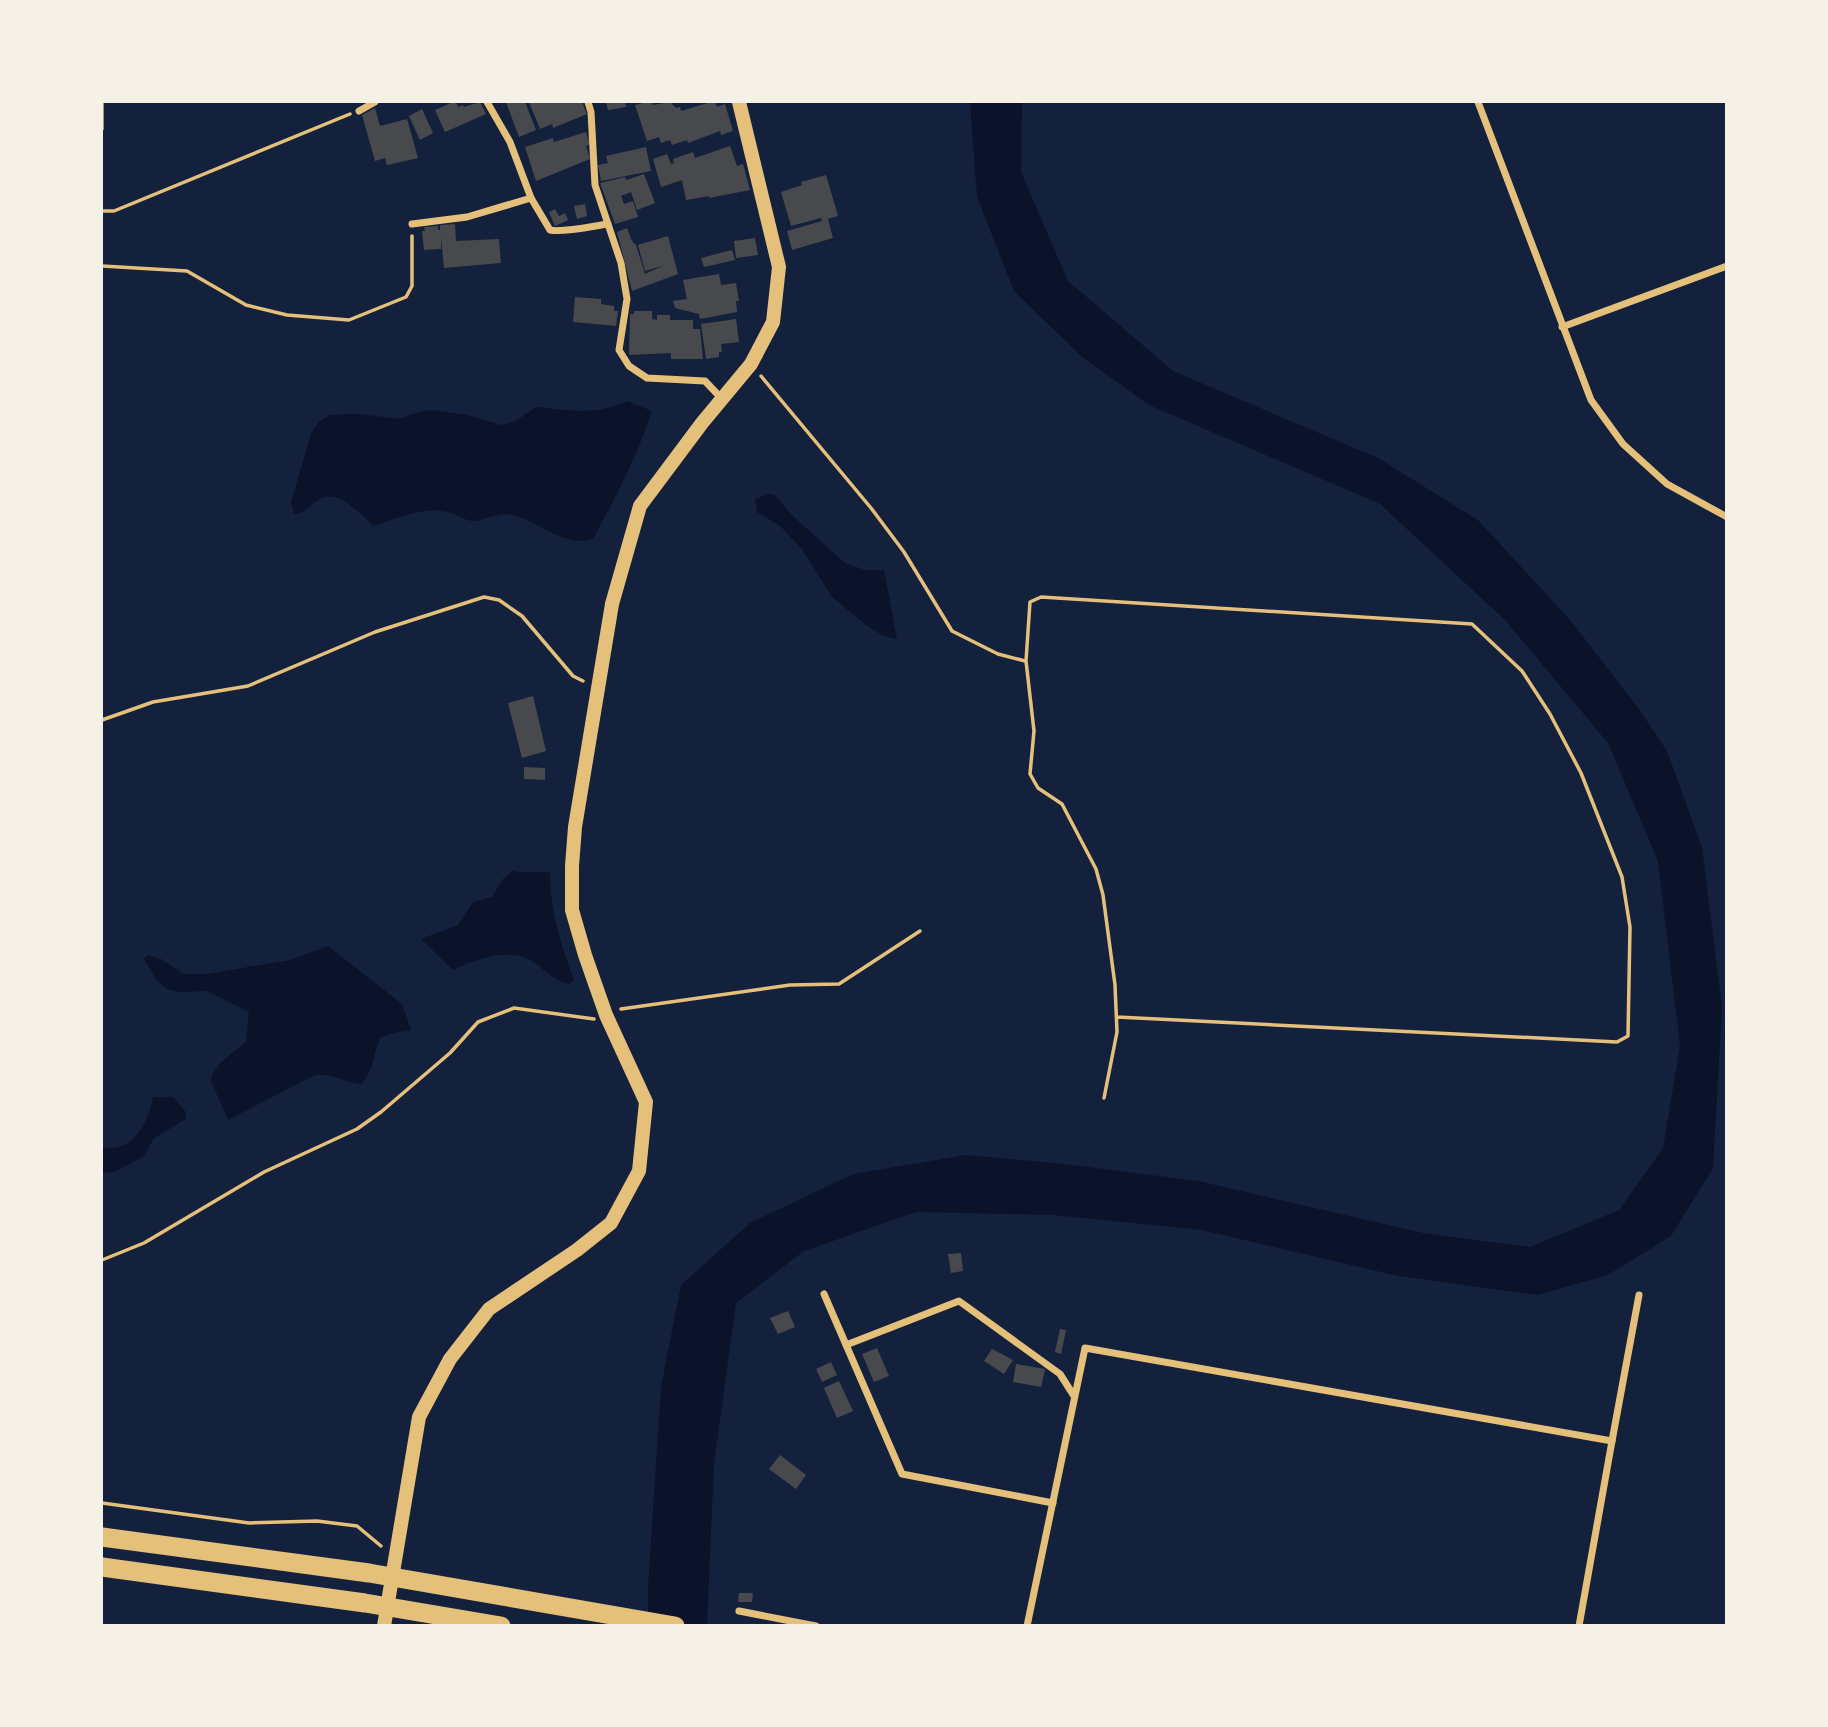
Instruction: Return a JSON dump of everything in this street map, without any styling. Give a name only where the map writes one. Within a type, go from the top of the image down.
[{"type":"highway","points":[[102,1537],[369,1573],[675,1626]]},
{"type":"highway","points":[[102,1567],[365,1603],[501,1626]]},
{"type":"main road","points":[[384,1626],[419,1417],[450,1359],[489,1309],[577,1250],[611,1223],[639,1171],[646,1102],[606,1015],[572,910],[575,827],[612,604],[639,506],[751,364],[772,322],[779,267],[739,102]]},
{"type":"street","points":[[359,111],[375,102]]},
{"type":"street","points":[[487,102],[510,142],[531,198],[550,230],[559,232],[570,228],[608,224]]},
{"type":"street","points":[[588,102],[591,112],[595,185],[621,263],[627,299],[620,350],[629,366],[648,378],[705,381],[723,399]]},
{"type":"street","points":[[1478,102],[1591,400],[1623,444],[1667,484],[1727,517]]},
{"type":"street","points":[[411,223],[467,217],[531,198]]},
{"type":"street","points":[[1562,327],[1727,266]]},
{"type":"street","points":[[824,1294],[902,1474],[1053,1503]]},
{"type":"street","points":[[1580,1626],[1639,1295]]},
{"type":"street","points":[[846,1345],[959,1301],[1060,1374],[1075,1397]]},
{"type":"street","points":[[1027,1626],[1085,1348],[1612,1441]]},
{"type":"street","points":[[739,1611],[816,1626]]},
{"type":"path","points":[[102,102],[102,129]]},
{"type":"path","points":[[102,211],[114,211],[359,111]]},
{"type":"path","points":[[102,266],[187,271],[246,305],[287,315],[349,320],[407,297],[412,286],[411,223]]},
{"type":"path","points":[[751,364],[871,508],[904,552],[952,631],[998,654],[1026,661]]},
{"type":"path","points":[[102,720],[153,702],[248,686],[374,632],[484,597],[499,600],[522,616],[573,676],[598,689]]},
{"type":"path","points":[[1104,1098],[1117,1032],[1116,1017],[1115,985],[1104,895],[1096,869],[1062,804],[1038,789],[1030,774],[1034,732],[1026,661],[1030,602],[1041,597],[1472,624],[1522,671],[1550,713],[1581,773],[1622,877],[1630,927],[1628,1036],[1617,1042],[1116,1017]]},
{"type":"path","points":[[102,1260],[144,1243],[264,1172],[357,1129],[450,1053],[478,1022],[514,1008],[593,1020],[628,1007],[790,985],[839,984],[920,931]]},
{"type":"path","points":[[102,1503],[249,1523],[317,1521],[357,1526],[395,1554]]},
{"type":"water","points":[[970,102],[1022,102],[1021,172],[1068,281],[1173,371],[1378,458],[1478,520],[1571,621],[1639,709],[1667,751],[1702,847],[1722,1007],[1713,1168],[1671,1236],[1608,1275],[1537,1295],[1398,1276],[1202,1230],[1053,1215],[916,1212],[804,1251],[736,1303],[714,1464],[707,1625],[648,1626],[661,1387],[681,1285],[750,1223],[853,1174],[966,1155],[1064,1164],[1198,1181],[1423,1233],[1530,1247],[1619,1210],[1663,1148],[1680,1046],[1658,861],[1608,743],[1505,620],[1380,504],[1149,405],[1081,356],[1014,291],[977,197]]},
{"type":"water","points":[[627,401],[652,411],[640,444],[593,539],[582,541],[561,537],[506,514],[474,521],[448,512],[429,511],[410,514],[374,526],[343,500],[329,496],[294,514],[291,502],[311,434],[318,423],[330,415],[359,414],[400,419],[432,410],[468,415],[501,425],[514,422],[536,407],[593,410]]},
{"type":"water","points":[[769,494],[775,495],[793,516],[845,563],[865,570],[884,570],[897,639],[884,636],[867,626],[832,597],[802,549],[780,526],[757,512],[755,499]]},
{"type":"water","points":[[512,871],[550,873],[554,914],[574,980],[569,984],[554,978],[532,961],[513,955],[492,956],[453,970],[421,939],[458,925],[473,902],[492,897],[502,880]]},
{"type":"water","points":[[328,946],[402,1004],[411,1030],[381,1037],[369,1073],[361,1084],[326,1075],[315,1075],[228,1120],[211,1081],[220,1064],[246,1042],[249,1012],[207,991],[179,992],[167,989],[157,981],[144,959],[148,955],[161,959],[184,974],[206,974],[290,960]]},
{"type":"water","points":[[153,1097],[173,1097],[186,1112],[186,1119],[154,1138],[144,1156],[115,1172],[102,1173],[102,1147],[113,1148],[130,1141],[143,1126]]},
{"type":"building","points":[[456,102],[458,107],[464,107],[480,102],[486,114],[445,132],[435,110]]},
{"type":"building","points":[[506,102],[525,102],[536,130],[519,137]]},
{"type":"building","points":[[529,102],[582,102],[587,114],[553,128],[552,124],[540,129]]},
{"type":"building","points":[[606,102],[625,102],[626,107],[608,110]]},
{"type":"building","points":[[652,102],[653,105],[670,102],[676,108],[680,107],[681,111],[711,102],[715,102],[717,107],[725,104],[733,131],[721,135],[720,131],[688,143],[687,140],[672,145],[670,140],[661,143],[659,137],[647,141],[635,105]]},
{"type":"building","points":[[375,108],[380,126],[407,119],[418,158],[387,165],[385,158],[375,161],[362,115]]},
{"type":"building","points":[[422,109],[433,133],[420,140],[409,116]]},
{"type":"building","points":[[586,132],[590,144],[586,146],[590,159],[536,181],[525,147]]},
{"type":"building","points":[[730,146],[737,166],[743,164],[750,190],[686,200],[682,180],[661,187],[653,159],[667,154],[671,164],[674,163],[673,159],[693,152],[695,158]]},
{"type":"building","points":[[646,147],[651,171],[601,181],[598,165],[608,163],[606,156]]},
{"type":"building","points":[[644,174],[655,203],[637,210],[631,192],[621,196],[624,204],[633,201],[638,217],[615,224],[600,183],[625,177],[626,180]]},
{"type":"building","points":[[826,175],[838,216],[828,219],[833,238],[792,250],[787,231],[822,221],[821,218],[791,226],[781,192],[802,185],[801,182]]},
{"type":"building","points":[[585,204],[587,216],[577,219],[574,206]]},
{"type":"building","points":[[555,209],[559,216],[565,213],[568,220],[555,226],[549,212]]},
{"type":"building","points":[[455,224],[456,241],[499,239],[501,263],[444,268],[441,237],[441,249],[424,250],[422,231],[425,231],[424,227],[438,226],[440,230],[440,225]]},
{"type":"building","points":[[627,228],[636,245],[645,274],[662,266],[645,271],[638,245],[668,236],[678,274],[632,291],[617,232]]},
{"type":"building","points":[[755,238],[758,255],[736,258],[734,241]]},
{"type":"building","points":[[732,250],[735,260],[704,267],[701,258]]},
{"type":"building","points":[[719,274],[721,285],[736,283],[739,301],[736,301],[737,312],[700,319],[699,314],[675,308],[673,301],[687,299],[683,280]]},
{"type":"building","points":[[575,297],[601,299],[601,304],[614,306],[614,311],[618,311],[616,326],[573,322]]},
{"type":"building","points":[[634,311],[652,311],[652,319],[657,320],[657,315],[670,315],[670,320],[693,320],[693,329],[700,329],[703,359],[671,359],[671,353],[629,355],[630,314],[634,314]]},
{"type":"building","points":[[736,319],[739,342],[721,344],[722,352],[719,352],[719,357],[706,359],[701,324]]},
{"type":"building","points":[[533,696],[546,751],[522,758],[508,703]]},
{"type":"building","points":[[524,767],[545,768],[545,780],[524,779]]},
{"type":"building","points":[[961,1253],[963,1271],[951,1273],[948,1254]]},
{"type":"building","points":[[788,1311],[795,1327],[778,1334],[770,1318]]},
{"type":"building","points":[[1060,1329],[1066,1330],[1061,1354],[1055,1352]]},
{"type":"building","points":[[877,1348],[889,1376],[874,1382],[862,1354]]},
{"type":"building","points":[[992,1349],[1013,1360],[1004,1374],[984,1361]]},
{"type":"building","points":[[831,1362],[837,1375],[822,1382],[816,1369]]},
{"type":"building","points":[[1016,1364],[1045,1369],[1041,1387],[1013,1382]]},
{"type":"building","points":[[839,1381],[853,1411],[837,1418],[824,1388]]},
{"type":"building","points":[[780,1455],[806,1475],[796,1489],[769,1469]]},
{"type":"building","points":[[739,1593],[753,1593],[752,1602],[738,1602]]}]
